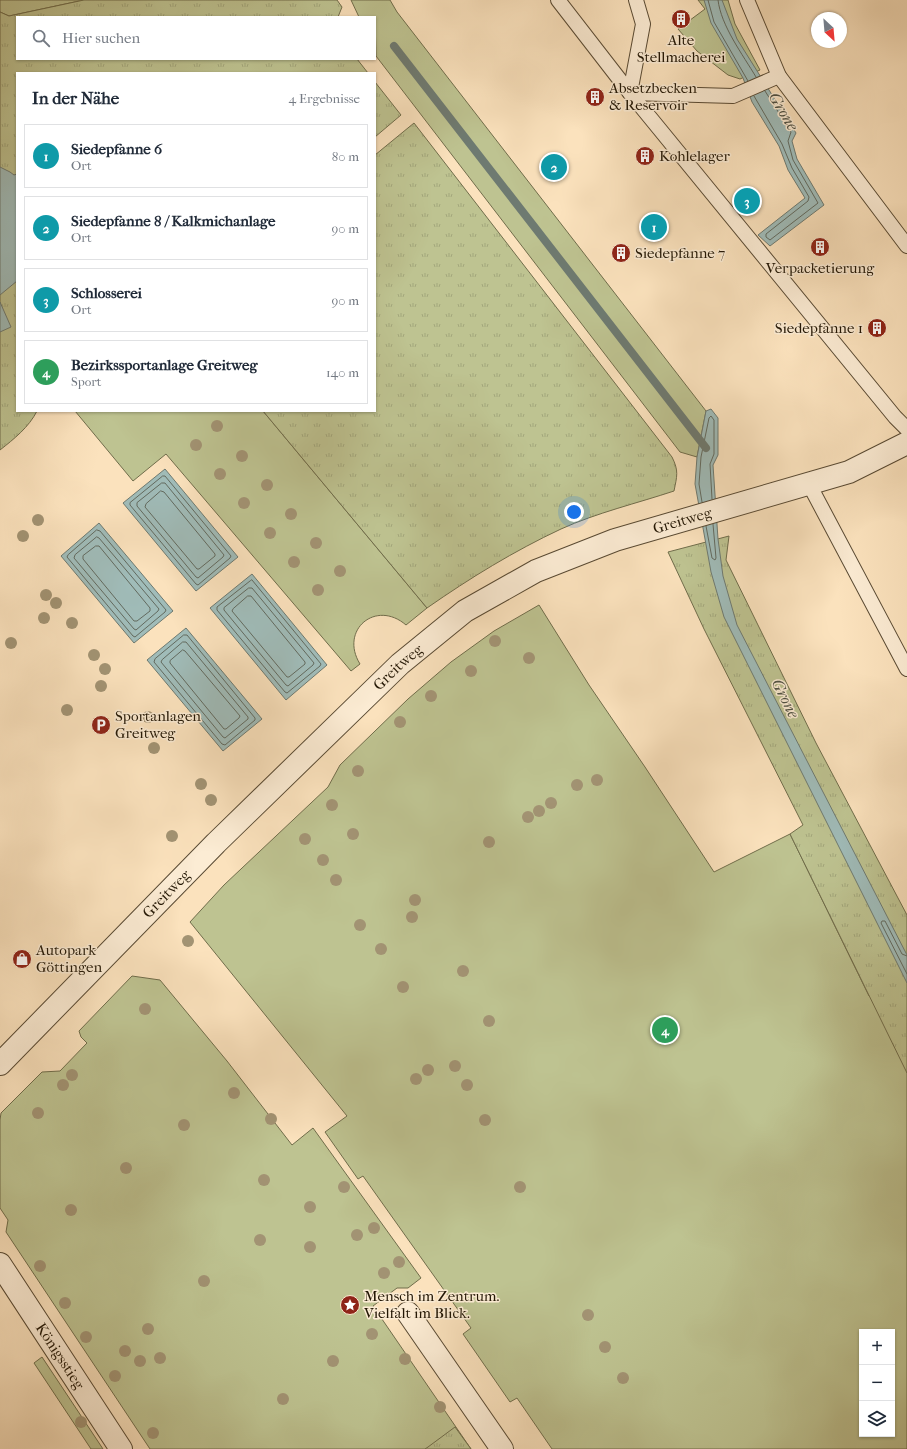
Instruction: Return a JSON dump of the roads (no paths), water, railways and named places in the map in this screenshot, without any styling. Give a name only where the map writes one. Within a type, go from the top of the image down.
[{"type":"street","name":"Greitweg","points":[[0,1064],[216,843],[400,664],[459,616],[536,571],[614,540],[849,472],[907,443]]},
{"type":"street","name":"Königsstieg","points":[[0,1264],[121,1449]]},
{"type":"street","points":[[408,1313],[502,1449]]},
{"type":"lane","points":[[558,0],[630,93],[895,417],[907,428]]},
{"type":"lane","points":[[630,93],[643,24],[636,0]]},
{"type":"lane","points":[[747,0],[779,76],[907,246]]},
{"type":"lane","points":[[630,93],[733,96],[779,76]]},
{"type":"lane","points":[[809,484],[907,669]]},
{"type":"water","points":[[704,0],[722,0],[737,39],[796,133],[792,141],[797,159],[824,205],[770,246],[758,235],[805,198],[788,170],[779,146],[752,102],[743,78],[711,23]]},
{"type":"water","points":[[0,167],[14,175],[16,174],[16,282],[0,295]]},
{"type":"water","points":[[0,302],[11,327],[0,332]]},
{"type":"water","points":[[711,409],[718,418],[718,455],[713,465],[718,539],[723,576],[737,625],[907,955],[907,983],[724,617],[711,572],[695,484],[697,457],[706,411]]},
{"type":"water","points":[[165,469],[238,557],[196,591],[123,503]]},
{"type":"water","points":[[99,523],[173,611],[134,643],[61,556]]},
{"type":"water","points":[[252,574],[327,665],[286,700],[210,608]]},
{"type":"water","points":[[186,628],[262,719],[223,751],[147,660]]},
{"type":"waterway","points":[[394,46],[706,448]]},
{"type":"place","name":"Alte Stellmacherei","points":[[681,19]]},
{"type":"place","name":"Absetzbecken & Reservoir","points":[[595,97]]},
{"type":"place","name":"Kohlelager","points":[[645,156]]},
{"type":"place","name":"Siedepfanne 8 / Kalkmichanlage","points":[[554,167]]},
{"type":"place","name":"Schlosserei","points":[[747,201]]},
{"type":"place","name":"Siedepfanne 6","points":[[654,227]]},
{"type":"place","name":"Verpacketierung","points":[[820,247]]},
{"type":"place","name":"Siedepfanne 7","points":[[621,253]]},
{"type":"place","name":"Siedepfanne 1","points":[[877,328]]},
{"type":"place","name":"Sportanlagen Greitweg","points":[[101,725]]},
{"type":"place","name":"Autopark Göttingen","points":[[22,959]]},
{"type":"place","name":"Bezirkssportanlage Greitweg","points":[[665,1030]]},
{"type":"place","name":"Mensch im Zentrum. Vielfalt im Blick.","points":[[350,1305]]},
{"type":"water label","name":"Grone","points":[[784,111]]},
{"type":"water label","name":"Grone","points":[[786,698]]}]
